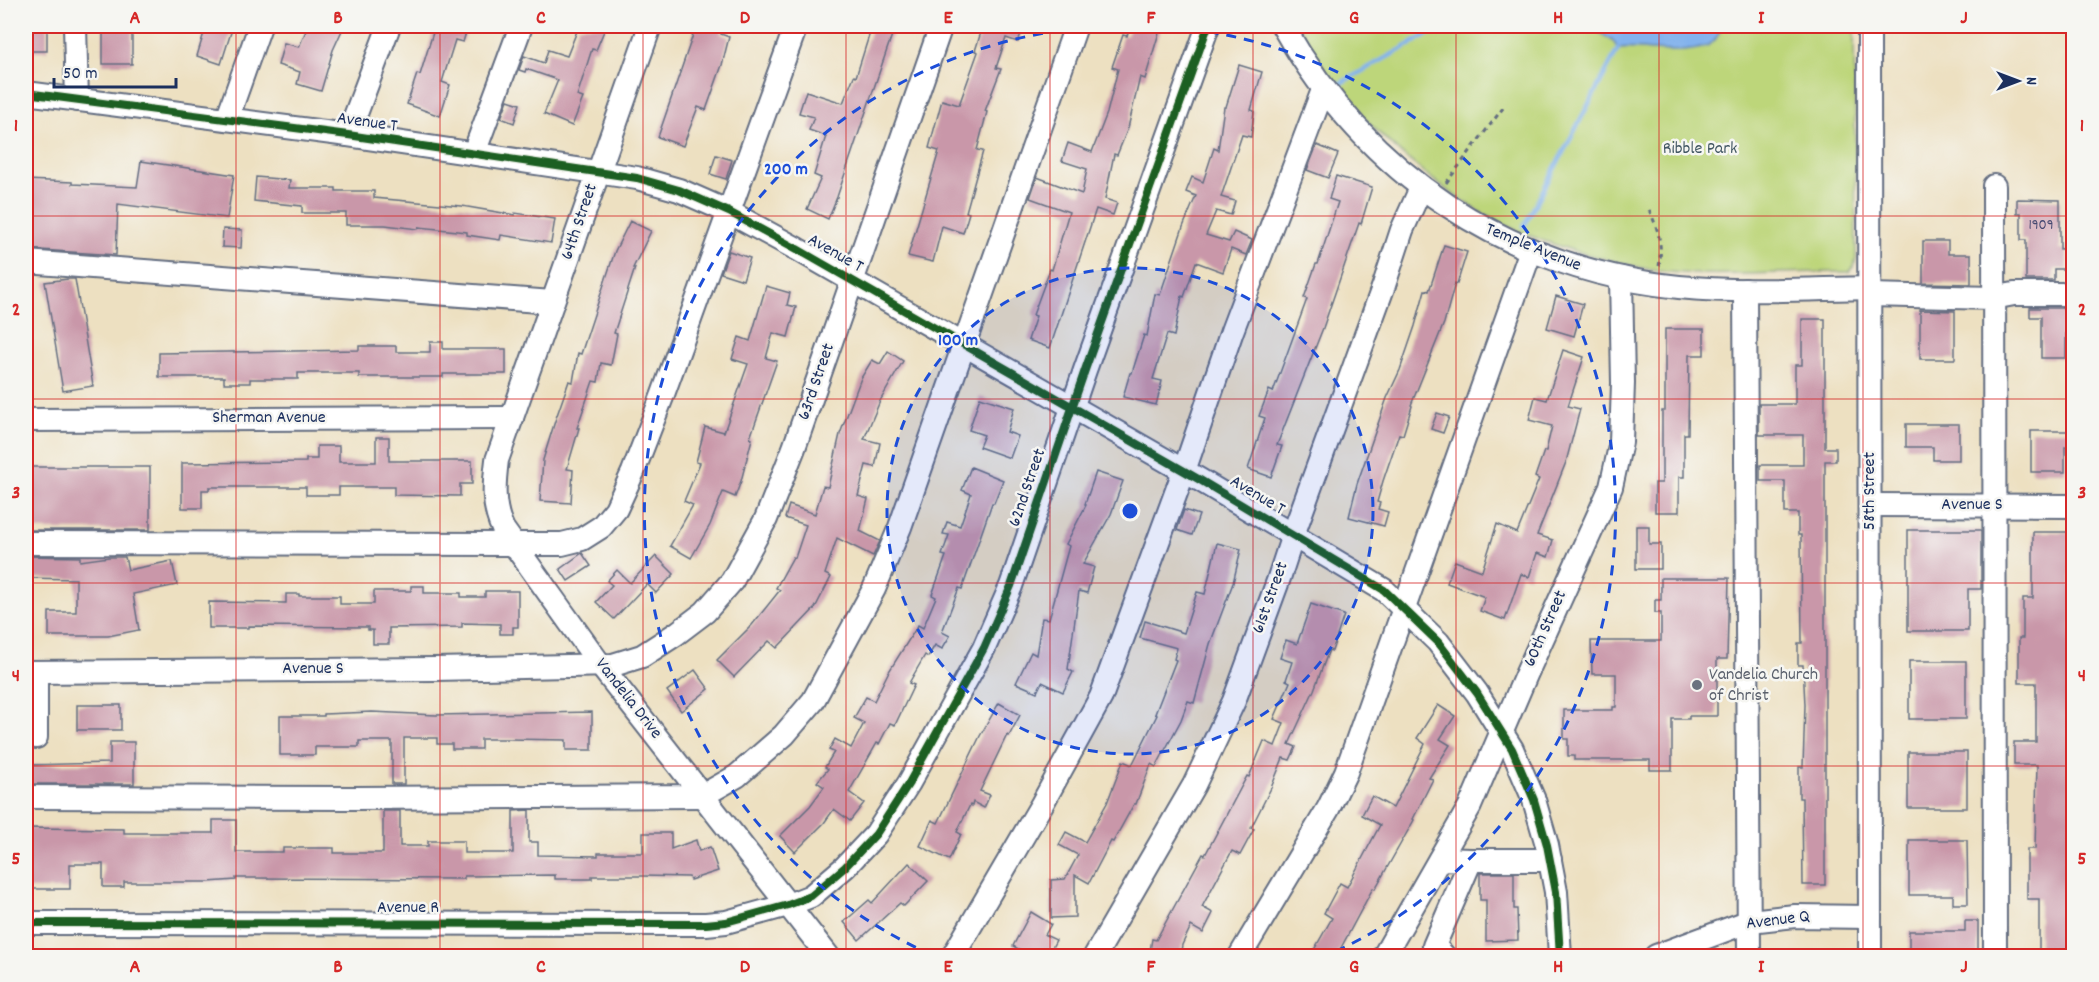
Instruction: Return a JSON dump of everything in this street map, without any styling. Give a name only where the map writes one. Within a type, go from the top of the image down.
[{"type":"street","points":[[75,26],[77,100]]},
{"type":"street","points":[[227,119],[260,26]]},
{"type":"street","points":[[348,135],[389,26]]},
{"type":"street","points":[[474,153],[521,26]]},
{"type":"street","name":"64th Street","points":[[512,418],[650,26]]},
{"type":"street","points":[[26,543],[562,544],[582,539],[601,527],[615,509],[633,472],[658,408],[796,26]]},
{"type":"street","name":"63rd Street","points":[[601,666],[613,665],[642,656],[705,612],[732,581],[766,519],[794,448],[941,26]]},
{"type":"street","points":[[26,797],[702,796],[737,777],[784,735],[813,701],[874,589],[895,538],[1076,26]]},
{"type":"street","name":"62nd Street","points":[[788,906],[811,896],[846,867],[876,834],[909,783],[984,648],[1011,586],[1208,26]]},
{"type":"street","name":"Temple Avenue","points":[[1283,26],[1323,90],[1384,157],[1421,188],[1484,228],[1560,262],[1621,278],[1680,287],[1993,298],[2014,294],[2073,294]]},
{"type":"street","name":"58th Street","points":[[1869,26],[1870,957]]},
{"type":"street","points":[[953,957],[1101,697],[1184,471],[1232,331],[1323,90]]},
{"type":"street","name":"Avenue T","points":[[26,93],[348,135],[637,178],[679,190],[729,212],[852,281],[1184,471],[1384,590],[1438,642],[1477,693],[1512,749],[1534,800],[1550,860],[1556,892],[1560,957]]},
{"type":"street","points":[[1994,186],[1995,957]]},
{"type":"street","name":"61st Street","points":[[1095,957],[1194,785],[1233,701],[1402,230],[1421,188]]},
{"type":"street","points":[[1240,957],[1328,808],[1346,772],[1531,250]]},
{"type":"street","points":[[26,262],[552,302]]},
{"type":"street","name":"60th Street","points":[[1384,957],[1470,806],[1611,487],[1621,442],[1623,383],[1621,278]]},
{"type":"street","points":[[1745,290],[1749,957]]},
{"type":"street","name":"Vandelia Drive","points":[[512,418],[497,460],[494,490],[497,516],[514,544],[601,666],[828,957]]},
{"type":"street","name":"Sherman Avenue","points":[[26,420],[512,418]]},
{"type":"street","name":"Avenue S","points":[[1870,505],[2073,506]]},
{"type":"street","name":"Avenue S","points":[[31,672],[601,666]]},
{"type":"street","points":[[31,672],[36,737]]},
{"type":"street","points":[[1440,859],[1550,860]]},
{"type":"street","points":[[1400,929],[1439,951],[1471,860]]},
{"type":"street","name":"Avenue R","points":[[26,923],[706,924],[726,922],[788,906]]},
{"type":"street","name":"Avenue Q","points":[[1656,957],[1750,921],[1795,916],[1870,917]]},
{"type":"path","points":[[1446,183],[1503,108]]},
{"type":"path","points":[[1649,210],[1657,226],[1660,243],[1659,266]]},
{"type":"green space","name":"Ribble Park","points":[[1298,26],[1854,26],[1856,258],[1854,267],[1849,272],[1730,274],[1658,271],[1573,250],[1501,223],[1457,197],[1434,180],[1368,122],[1335,83]]},
{"type":"water","points":[[1589,26],[1722,26],[1713,42],[1704,47],[1693,50],[1667,51],[1618,49],[1613,41]]},
{"type":"building","points":[[26,26],[47,26],[47,51],[26,51]]},
{"type":"building","points":[[103,26],[132,26],[132,64],[103,64]]},
{"type":"building","points":[[206,26],[233,26],[221,64],[197,56]]},
{"type":"building","points":[[308,26],[344,26],[333,50],[321,91],[297,84],[300,72],[278,65],[284,43],[299,47]]},
{"type":"building","points":[[435,26],[468,26],[463,42],[455,40],[442,82],[450,85],[440,116],[407,104],[417,74],[420,75]]},
{"type":"building","points":[[579,26],[606,26],[596,50],[592,49],[577,96],[583,98],[572,126],[544,114],[558,80],[526,69],[525,72],[519,70],[524,56],[544,63],[548,50],[567,56]]},
{"type":"building","points":[[696,26],[724,26],[721,34],[729,37],[706,110],[698,107],[683,146],[658,137]]},
{"type":"building","points":[[872,26],[895,26],[828,219],[807,209],[821,178],[814,175],[826,136],[809,130],[814,117],[799,113],[806,91],[843,103],[854,76],[856,77]]},
{"type":"building","points":[[978,26],[1023,28],[1018,42],[1006,38],[996,68],[1001,69],[985,111],[987,112],[977,150],[983,151],[966,212],[969,213],[963,233],[942,226],[933,262],[908,256],[939,151],[929,148],[942,100],[959,105],[978,52],[975,51],[982,29],[977,28]]},
{"type":"building","points":[[1130,26],[1161,26],[1145,79],[1140,77],[1128,128],[1117,155],[1114,154],[1105,199],[1117,203],[1113,215],[1096,209],[1050,348],[1028,340],[1036,316],[1033,315],[1050,269],[1052,270],[1069,212],[1030,198],[1037,177],[1082,194],[1087,169],[1062,161],[1068,143],[1092,152],[1107,113],[1118,69],[1112,67],[1123,35],[1127,36]]},
{"type":"building","points":[[1239,65],[1262,72],[1251,110],[1254,111],[1251,137],[1242,135],[1221,197],[1235,201],[1231,215],[1216,211],[1206,235],[1229,242],[1234,232],[1252,240],[1246,255],[1231,249],[1223,272],[1196,262],[1184,297],[1182,296],[1174,336],[1167,334],[1153,379],[1162,381],[1156,405],[1123,397],[1144,335],[1147,336],[1155,294],[1160,295],[1196,196],[1186,192],[1192,177],[1203,182],[1214,148],[1218,150],[1224,107],[1226,107]]},
{"type":"building","points":[[508,100],[520,104],[514,123],[501,118]]},
{"type":"building","points":[[1317,145],[1338,154],[1328,178],[1307,170]]},
{"type":"building","points":[[716,155],[732,160],[726,179],[710,174]]},
{"type":"building","points":[[141,161],[234,175],[227,218],[118,204],[116,255],[26,249],[26,180],[137,187]]},
{"type":"building","points":[[1336,176],[1372,187],[1323,328],[1277,445],[1282,446],[1271,477],[1248,469],[1265,418],[1259,416],[1269,390],[1273,392],[1307,299],[1304,298],[1316,264],[1318,264],[1338,202],[1329,199]]},
{"type":"building","points":[[256,177],[290,180],[289,188],[374,191],[374,198],[462,206],[555,219],[551,243],[501,235],[500,240],[467,235],[467,232],[419,227],[418,229],[385,225],[346,225],[346,213],[302,213],[302,206],[254,201]]},
{"type":"building","points":[[2017,199],[2060,200],[2060,249],[2067,249],[2067,269],[2054,269],[2054,280],[2026,280],[2026,240],[2021,240],[2021,213],[2017,213]]},
{"type":"building","points":[[630,221],[651,231],[633,268],[635,268],[614,333],[617,334],[611,365],[601,363],[598,382],[593,381],[577,428],[579,428],[567,469],[573,470],[571,503],[540,501],[543,460],[555,421],[569,381],[573,382],[578,353],[581,354],[615,251]]},
{"type":"building","points":[[223,229],[242,230],[241,248],[222,247]]},
{"type":"building","points":[[1923,241],[1948,241],[1948,254],[1971,254],[1971,284],[1923,283]]},
{"type":"building","points":[[1444,245],[1467,252],[1457,284],[1455,283],[1444,323],[1411,405],[1403,435],[1399,434],[1383,481],[1377,502],[1380,503],[1378,509],[1388,512],[1384,526],[1349,517],[1357,484],[1387,398],[1400,370],[1425,290],[1429,291]]},
{"type":"building","points":[[729,251],[750,258],[743,280],[721,273]]},
{"type":"building","points":[[75,279],[93,386],[63,391],[45,282]]},
{"type":"building","points":[[766,286],[790,293],[787,305],[796,307],[788,337],[773,333],[766,358],[777,361],[750,438],[752,439],[735,497],[723,492],[710,525],[691,558],[670,546],[693,505],[684,501],[700,463],[696,462],[705,427],[724,432],[748,364],[732,359],[739,337],[750,341]]},
{"type":"building","points":[[1556,296],[1583,304],[1574,336],[1547,328]]},
{"type":"building","points":[[2030,308],[2073,308],[2073,332],[2066,332],[2066,358],[2041,358],[2041,317],[2030,317]]},
{"type":"building","points":[[1920,310],[1955,311],[1955,359],[1920,359]]},
{"type":"building","points":[[1802,319],[1825,319],[1825,448],[1836,448],[1836,461],[1825,461],[1825,885],[1803,885],[1802,798],[1799,798],[1799,767],[1803,767],[1805,705],[1803,665],[1798,665],[1798,643],[1802,643],[1801,535],[1798,535],[1798,513],[1785,513],[1785,481],[1760,481],[1760,465],[1803,465],[1803,435],[1759,435],[1759,404],[1795,404],[1795,365],[1802,365]]},
{"type":"building","points":[[1665,329],[1704,329],[1704,355],[1689,355],[1688,434],[1684,434],[1684,477],[1679,477],[1679,512],[1655,512],[1655,483],[1662,483]]},
{"type":"building","points":[[430,342],[443,342],[443,349],[506,349],[506,374],[359,377],[359,373],[298,373],[298,379],[250,379],[250,383],[224,383],[224,377],[159,377],[159,353],[359,350],[359,346],[396,346],[396,352],[430,352]]},
{"type":"building","points":[[1563,350],[1584,357],[1568,406],[1580,409],[1566,462],[1537,535],[1553,540],[1548,557],[1537,553],[1529,577],[1521,574],[1505,620],[1480,611],[1485,597],[1447,583],[1455,561],[1482,571],[1497,524],[1517,533],[1539,479],[1535,477],[1544,451],[1546,451],[1552,426],[1529,420],[1535,397],[1547,400]]},
{"type":"building","points":[[888,351],[903,361],[880,401],[864,439],[880,443],[875,467],[866,465],[858,496],[868,499],[860,531],[880,541],[873,556],[837,538],[825,574],[831,577],[815,608],[777,648],[769,641],[734,677],[717,660],[752,625],[780,590],[776,588],[793,557],[795,558],[806,525],[785,518],[789,505],[815,514],[823,486],[828,487],[840,434],[861,378],[872,360],[880,364]]},
{"type":"building","points":[[980,397],[1014,408],[1007,432],[1018,436],[1010,458],[979,447],[984,435],[969,430]]},
{"type":"building","points":[[1437,413],[1449,417],[1443,433],[1431,429]]},
{"type":"building","points":[[1906,424],[1959,424],[1959,460],[1933,460],[1933,447],[1906,447]]},
{"type":"building","points":[[2031,431],[2073,431],[2073,447],[2065,447],[2065,472],[2031,472]]},
{"type":"building","points":[[376,437],[389,437],[389,461],[472,461],[472,484],[460,484],[460,496],[394,495],[394,487],[339,487],[339,495],[306,495],[306,487],[209,487],[209,490],[202,490],[202,508],[182,508],[182,463],[306,462],[306,459],[317,459],[317,446],[339,446],[339,462],[376,462]]},
{"type":"building","points":[[26,467],[150,467],[150,530],[26,530]]},
{"type":"building","points":[[971,467],[1003,480],[994,503],[992,503],[962,589],[959,588],[942,632],[950,636],[942,649],[935,645],[928,657],[925,655],[909,683],[914,685],[895,725],[890,723],[849,792],[864,803],[850,821],[834,809],[824,823],[795,852],[780,836],[810,806],[824,787],[817,782],[828,769],[825,767],[834,752],[829,750],[835,739],[851,748],[864,723],[854,718],[866,697],[874,701],[888,673],[918,625],[923,628],[936,597],[932,595],[946,556],[942,555],[949,535],[943,534],[947,522],[960,526],[971,494],[962,490]]},
{"type":"building","points":[[1096,472],[1123,481],[1111,514],[1083,564],[1094,567],[1087,593],[1079,591],[1068,669],[1073,672],[1063,692],[1042,682],[1037,692],[1016,683],[1031,652],[1036,655],[1042,618],[1049,619],[1069,546],[1066,544],[1086,505]]},
{"type":"building","points":[[1184,510],[1199,515],[1192,535],[1177,530]]},
{"type":"building","points":[[1636,526],[1649,526],[1649,544],[1661,544],[1661,569],[1636,569]]},
{"type":"building","points":[[1908,530],[1981,530],[1981,589],[1968,589],[1968,631],[1908,631]]},
{"type":"building","points":[[2033,532],[2070,532],[2070,587],[2073,587],[2070,691],[2071,742],[2073,742],[2073,951],[2039,951],[2039,899],[2027,899],[2027,849],[2035,849],[2037,765],[2014,765],[2014,742],[2036,742],[2036,683],[2019,683],[2019,638],[2023,638],[2023,598],[2033,598]]},
{"type":"building","points":[[1217,543],[1241,549],[1233,583],[1210,644],[1194,703],[1188,701],[1181,720],[1156,767],[1151,764],[1136,804],[1113,842],[1111,841],[1089,883],[1075,875],[1075,917],[1051,918],[1051,880],[1065,879],[1078,855],[1059,845],[1066,832],[1085,842],[1107,803],[1123,761],[1132,765],[1157,715],[1155,714],[1176,660],[1174,659],[1177,648],[1140,638],[1145,621],[1184,633],[1197,592],[1205,594]]},
{"type":"building","points":[[582,553],[591,566],[568,581],[560,569]]},
{"type":"building","points":[[26,556],[80,557],[80,561],[125,557],[128,570],[172,561],[177,585],[133,594],[139,630],[108,636],[49,636],[49,612],[76,612],[76,579],[26,578]]},
{"type":"building","points":[[656,556],[674,574],[656,593],[647,584],[614,619],[596,602],[612,585],[607,581],[617,570],[630,583]]},
{"type":"building","name":"Vandelia Church of Christ","points":[[1661,578],[1729,578],[1727,659],[1717,659],[1717,716],[1689,716],[1689,719],[1672,719],[1672,770],[1650,770],[1650,760],[1574,760],[1574,756],[1568,756],[1568,739],[1564,739],[1564,710],[1613,710],[1613,707],[1616,707],[1616,674],[1592,674],[1591,641],[1661,641],[1661,613],[1655,613],[1655,600],[1661,600]]},
{"type":"building","points":[[411,586],[424,586],[424,593],[461,593],[461,597],[485,597],[485,591],[518,591],[518,627],[513,627],[513,634],[500,634],[500,624],[462,623],[462,627],[389,628],[389,644],[373,644],[373,630],[368,630],[368,627],[209,628],[209,602],[286,603],[286,594],[299,594],[299,596],[340,596],[340,604],[374,604],[374,591],[411,591]]},
{"type":"building","points":[[1311,604],[1344,615],[1332,651],[1329,650],[1314,690],[1289,744],[1296,747],[1290,760],[1283,758],[1251,828],[1254,829],[1240,855],[1232,851],[1202,907],[1213,913],[1203,933],[1191,926],[1182,945],[1180,957],[1149,957],[1152,939],[1156,940],[1203,854],[1205,855],[1247,776],[1249,777],[1264,741],[1275,746],[1284,723],[1274,719],[1290,682],[1286,680],[1292,662],[1280,658],[1286,640],[1297,644]]},
{"type":"building","points":[[1909,661],[1966,661],[1966,719],[1909,719]]},
{"type":"building","points":[[695,670],[709,689],[681,711],[667,691]]},
{"type":"building","points":[[999,703],[1020,715],[1009,736],[1007,735],[980,791],[990,795],[984,808],[973,802],[972,806],[970,805],[957,832],[961,834],[949,860],[920,846],[932,820],[938,823],[980,736]]},
{"type":"building","points":[[77,705],[121,705],[121,730],[77,730]]},
{"type":"building","points":[[1438,705],[1455,716],[1440,739],[1450,745],[1429,778],[1433,779],[1414,820],[1375,889],[1373,888],[1336,957],[1310,957],[1332,918],[1324,913],[1340,883],[1347,887],[1380,825],[1362,815],[1372,796],[1393,808],[1425,744],[1417,738]]},
{"type":"building","points":[[372,712],[436,715],[592,712],[592,750],[566,750],[566,740],[481,739],[481,749],[452,749],[452,744],[437,744],[437,738],[404,738],[404,784],[392,784],[392,741],[359,741],[359,747],[315,747],[315,755],[280,755],[280,716],[324,716],[324,714]]},
{"type":"building","points":[[110,742],[134,742],[134,784],[26,784],[26,765],[110,763]]},
{"type":"building","points":[[1908,752],[1967,752],[1967,808],[1908,808]]},
{"type":"building","points":[[529,810],[529,842],[538,842],[538,855],[598,856],[598,853],[643,853],[643,833],[671,833],[671,849],[696,840],[699,851],[710,847],[718,871],[690,880],[689,877],[643,876],[555,879],[555,875],[464,876],[464,879],[236,878],[236,880],[208,882],[124,882],[124,887],[103,887],[103,864],[70,864],[70,889],[26,889],[26,828],[124,829],[124,833],[213,833],[213,820],[236,820],[236,852],[283,852],[283,848],[334,848],[334,853],[383,853],[383,811],[400,811],[400,846],[428,846],[428,841],[464,841],[464,853],[513,853],[513,811]]},
{"type":"building","points":[[1909,840],[1967,840],[1968,904],[1953,904],[1953,895],[1909,895]]},
{"type":"building","points":[[909,863],[928,881],[904,906],[900,903],[859,940],[844,922],[869,900],[872,903]]},
{"type":"building","points":[[1480,873],[1514,873],[1514,909],[1517,909],[1518,940],[1486,941],[1486,900],[1480,900]]},
{"type":"building","points":[[1031,912],[1051,924],[1045,935],[1056,940],[1047,957],[1032,957],[1013,946]]},
{"type":"building","points":[[1965,921],[1978,921],[1978,955],[1909,955],[1909,931],[1965,931]]},
{"type":"waterway","points":[[1339,84],[1443,26]]},
{"type":"waterway","points":[[1524,226],[1618,49]]},
{"type":"cycle path","points":[[26,923],[706,924],[726,922],[788,905],[811,896],[845,867],[876,834],[909,783],[984,648],[1011,586],[1085,370],[1208,26]]},
{"type":"cycle path","points":[[26,93],[348,135],[637,178],[679,190],[729,212],[797,249],[1200,480],[1384,590],[1438,642],[1477,693],[1512,749],[1534,800],[1547,845],[1556,892],[1560,956]]},
{"type":"place","name":"Vandelia Church of Christ","points":[[1697,685]]}]
